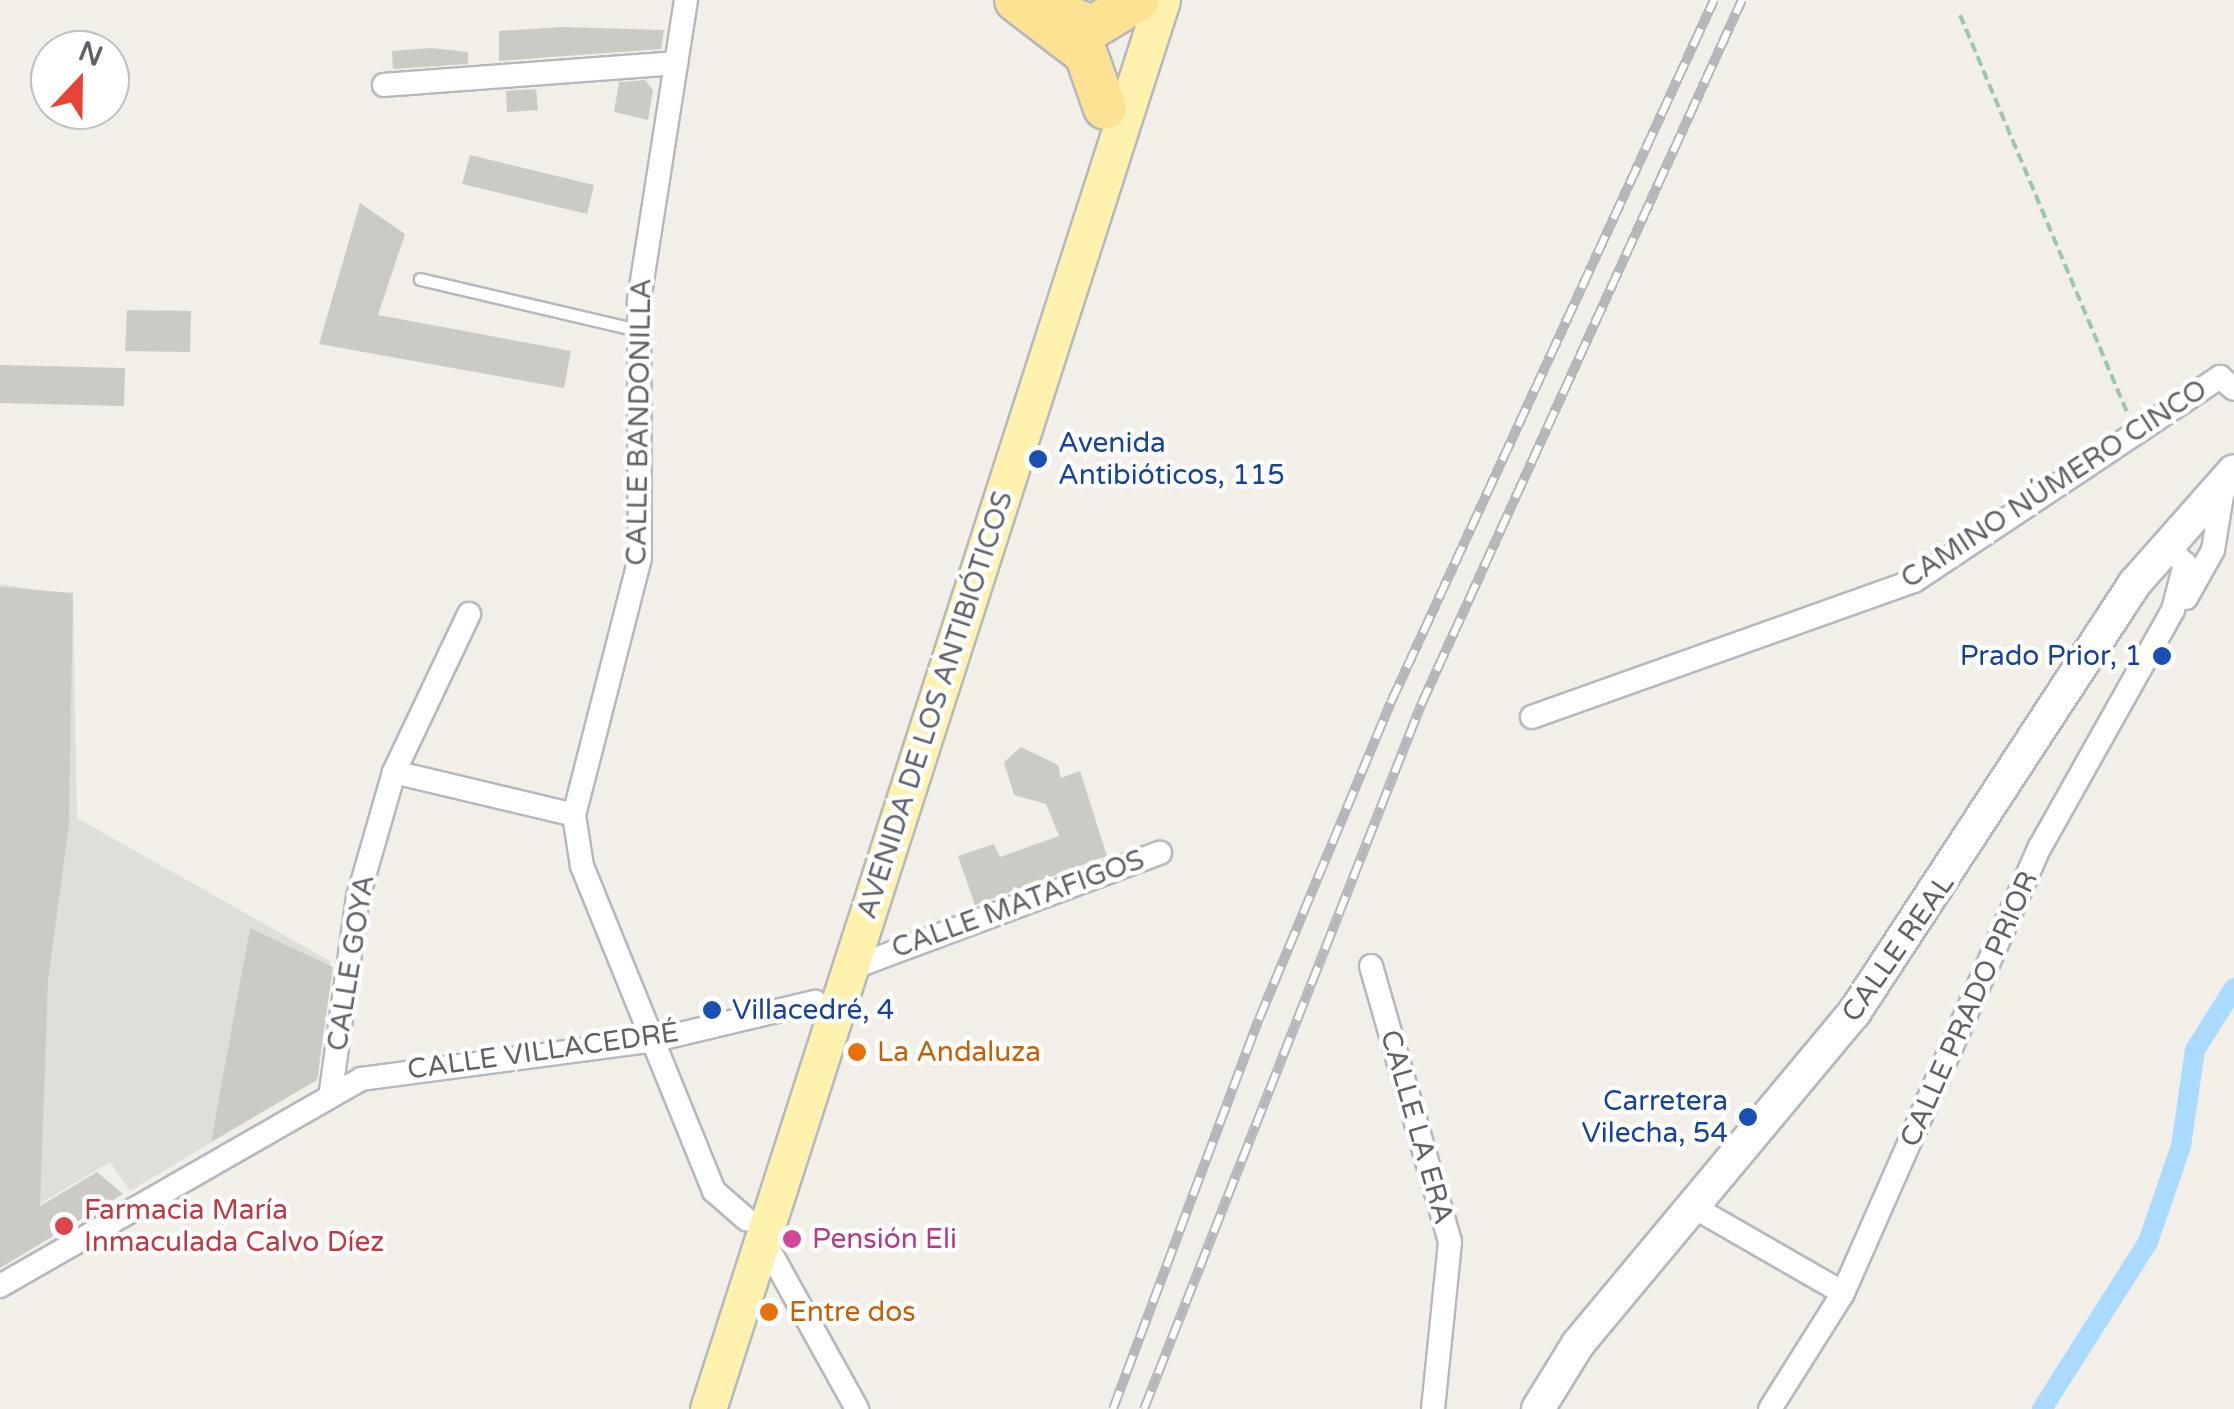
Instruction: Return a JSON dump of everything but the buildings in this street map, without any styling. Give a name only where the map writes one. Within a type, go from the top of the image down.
[{"type":"highway","points":[[1016,0],[1101,45]]},
{"type":"highway","points":[[1037,0],[1101,45]]},
{"type":"highway","points":[[1105,108],[1101,45],[1139,0]]},
{"type":"main road","points":[[1051,348],[1101,45],[1150,0]]},
{"type":"main road","name":"AVENIDA DE LOS ANTIBIÓTICOS","points":[[694,1409],[755,1230],[776,1200],[862,952],[945,678],[1162,0]]},
{"type":"main road","name":"AVENIDA DE LOS ANTIBIÓTICOS","points":[[708,1409],[815,1002],[1105,108]]},
{"type":"main road","points":[[908,719],[945,678],[940,658],[981,528],[986,482]]},
{"type":"main road","points":[[793,1150],[795,1108],[823,1018],[815,1002],[862,952]]},
{"type":"street","name":"CALLE BANDONILLA","points":[[686,0],[638,330],[640,558],[574,815],[582,866],[714,1191],[755,1230],[857,1409]]},
{"type":"street","points":[[384,85],[676,62]]},
{"type":"street","name":"CAMINO NÚMERO CINCO","points":[[1532,717],[1914,581],[2220,376],[2234,389]]},
{"type":"street","name":"CALLE REAL","points":[[1538,1409],[1578,1344],[1854,1014],[2176,533],[2229,476]]},
{"type":"street","name":"CALLE PRADO PRIOR","points":[[1770,1409],[1843,1292],[2040,846],[2173,610],[2213,550],[2229,476]]},
{"type":"street","points":[[2176,533],[2213,550]]},
{"type":"street","name":"CALLE PRADO PRIOR","points":[[2173,610],[2186,573],[2176,533]]},
{"type":"street","name":"CALLE GOYA","points":[[331,1092],[358,897],[394,772],[469,614]]},
{"type":"street","points":[[394,772],[574,815]]},
{"type":"street","name":"CALLE MATAFIGOS","points":[[862,952],[1160,853]]},
{"type":"street","name":"CALLE LA ERA","points":[[1371,966],[1450,1242],[1434,1409]]},
{"type":"street","name":"CALLE VILLACEDRÉ","points":[[331,1092],[395,1072],[651,1042],[815,1002]]},
{"type":"street","points":[[0,1286],[331,1092]]},
{"type":"street","points":[[1692,1206],[1843,1292]]},
{"type":"lane","points":[[420,279],[638,330]]},
{"type":"path","points":[[1960,16],[2136,432]]},
{"type":"shaded area","points":[[0,584],[73,595],[77,818],[330,961],[318,1079],[130,1191],[110,1162],[0,1228]]},
{"type":"waterway","points":[[2042,1409],[2148,1242],[2181,1146],[2195,1050],[2234,988]]},
{"type":"railway","points":[[1113,1409],[1259,1019],[1391,702],[1714,0]]},
{"type":"railway","points":[[1144,1409],[1421,705],[1742,0]]},
{"type":"place","name":"Avenida Antibióticos, 115","points":[[1038,459]]},
{"type":"place","name":"Prado Prior, 1","points":[[2162,656]]},
{"type":"place","name":"Villacedré, 4","points":[[712,1010]]},
{"type":"place","name":"La Andaluza","points":[[857,1052]]},
{"type":"place","name":"Carretera Vilecha, 54","points":[[1748,1117]]},
{"type":"place","name":"Farmacia María Inmaculada Calvo Díez","points":[[64,1226]]},
{"type":"place","name":"Pensión Eli","points":[[792,1239]]},
{"type":"place","name":"Entre dos","points":[[769,1312]]}]
